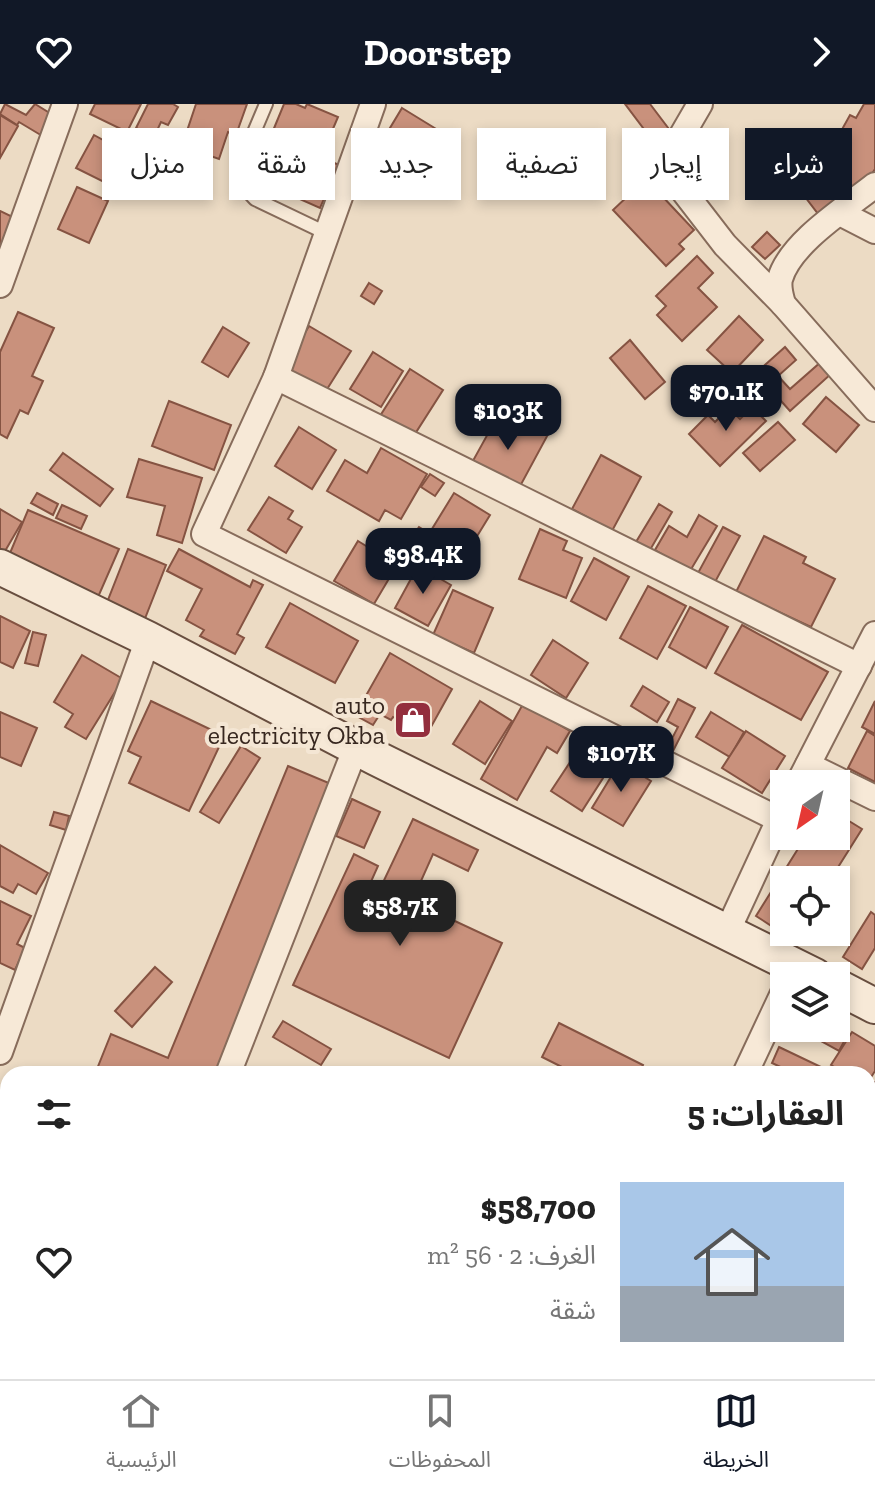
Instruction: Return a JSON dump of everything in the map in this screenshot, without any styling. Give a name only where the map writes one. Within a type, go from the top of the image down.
[{"type":"main road","points":[[0,567],[727,932],[774,962]]},
{"type":"main road","points":[[850,993],[875,1006]]},
{"type":"street","points":[[0,285],[65,104]]},
{"type":"street","points":[[373,104],[276,377],[204,534],[770,809]]},
{"type":"street","points":[[700,104],[664,166],[725,245],[783,304],[875,409]]},
{"type":"street","points":[[783,304],[779,290],[781,276],[808,236],[875,185]]},
{"type":"street","points":[[840,213],[875,231]]},
{"type":"street","points":[[276,377],[859,666]]},
{"type":"street","points":[[805,770],[875,634]]},
{"type":"street","points":[[0,1052],[148,639]]},
{"type":"street","points":[[231,1066],[356,747]]},
{"type":"street","points":[[850,790],[875,798]]},
{"type":"street","points":[[727,932],[770,838]]},
{"type":"street","points":[[749,1066],[770,1027]]},
{"type":"lane","points":[[266,104],[241,163],[241,184],[255,199],[326,233]]},
{"type":"building","points":[[5,104],[26,115],[35,104],[61,120],[49,140],[0,114]]},
{"type":"building","points":[[95,104],[141,104],[129,128],[119,128],[90,114]]},
{"type":"building","points":[[148,104],[173,104],[178,107],[168,125],[161,122],[158,128],[136,128]]},
{"type":"building","points":[[196,104],[247,104],[238,128],[229,128],[219,159],[213,157],[213,128],[188,128]]},
{"type":"building","points":[[284,104],[305,108],[307,104],[338,117],[333,128],[274,128]]},
{"type":"building","points":[[625,104],[650,104],[668,128],[643,128]]},
{"type":"building","points":[[864,104],[875,104],[875,169],[862,189],[852,196],[852,128],[843,128],[850,115],[856,118]]},
{"type":"building","points":[[402,108],[435,128],[390,128]]},
{"type":"building","points":[[0,115],[18,126],[0,158]]},
{"type":"building","points":[[94,135],[102,139],[102,181],[76,168]]},
{"type":"building","points":[[77,187],[108,201],[89,243],[58,229]]},
{"type":"building","points":[[302,200],[324,200],[320,208]]},
{"type":"building","points":[[624,200],[666,200],[694,230],[679,244],[684,249],[666,266],[613,210]]},
{"type":"building","points":[[807,200],[847,200],[822,219]]},
{"type":"building","points":[[0,211],[25,223],[0,273]]},
{"type":"building","points":[[767,232],[780,245],[765,259],[752,247]]},
{"type":"building","points":[[697,256],[713,273],[698,288],[717,307],[682,341],[657,315],[666,306],[656,296]]},
{"type":"building","points":[[369,283],[382,291],[374,304],[361,296]]},
{"type":"building","points":[[18,312],[54,328],[32,376],[43,381],[28,414],[20,410],[7,438],[0,434],[0,352]]},
{"type":"building","points":[[739,316],[763,340],[732,373],[707,350]]},
{"type":"building","points":[[309,326],[351,351],[324,394],[283,369]]},
{"type":"building","points":[[223,327],[249,343],[228,377],[202,362]]},
{"type":"building","points":[[630,340],[665,382],[645,399],[610,358]]},
{"type":"building","points":[[785,347],[796,360],[778,376],[790,389],[822,361],[832,373],[790,411],[756,373]]},
{"type":"building","points":[[373,352],[403,371],[381,407],[350,389]]},
{"type":"building","points":[[410,369],[443,390],[413,437],[380,416]]},
{"type":"building","points":[[826,397],[859,425],[836,452],[803,424]]},
{"type":"building","points":[[169,401],[231,425],[214,470],[152,446]]},
{"type":"building","points":[[506,401],[552,427],[511,503],[464,477]]},
{"type":"building","points":[[752,407],[766,421],[720,466],[689,434],[708,415],[715,422],[729,408],[740,419]]},
{"type":"building","points":[[778,422],[795,440],[760,471],[743,453]]},
{"type":"building","points":[[299,427],[336,450],[312,489],[275,466]]},
{"type":"building","points":[[381,448],[427,474],[401,519],[385,510],[379,521],[327,491],[345,460],[367,473]]},
{"type":"building","points":[[63,453],[113,489],[100,506],[50,470]]},
{"type":"building","points":[[601,455],[641,477],[612,531],[572,509]]},
{"type":"building","points":[[139,459],[202,478],[182,543],[157,535],[165,506],[127,497]]},
{"type":"building","points":[[430,474],[444,483],[435,496],[421,487]]},
{"type":"building","points":[[37,493],[58,504],[53,515],[31,503]]},
{"type":"building","points":[[454,493],[490,515],[468,551],[432,529]]},
{"type":"building","points":[[269,497],[293,511],[288,519],[302,527],[286,553],[248,530]]},
{"type":"building","points":[[659,504],[672,512],[650,550],[636,542]]},
{"type":"building","points":[[62,505],[87,516],[81,529],[56,518]]},
{"type":"building","points":[[0,509],[22,522],[1,558],[0,557]]},
{"type":"building","points":[[28,510],[119,549],[95,604],[5,565]]},
{"type":"building","points":[[699,515],[717,526],[690,571],[655,550],[669,526],[687,537]]},
{"type":"building","points":[[419,527],[437,538],[428,552],[410,540]]},
{"type":"building","points":[[723,527],[740,536],[715,582],[698,573]]},
{"type":"building","points":[[540,529],[567,541],[563,550],[582,558],[566,598],[519,579]]},
{"type":"building","points":[[764,536],[806,557],[803,563],[835,579],[811,627],[736,592]]},
{"type":"building","points":[[358,541],[397,565],[374,604],[334,581]]},
{"type":"building","points":[[128,549],[166,565],[144,621],[106,605]]},
{"type":"building","points":[[179,549],[250,587],[253,580],[263,585],[237,634],[244,638],[235,654],[200,636],[204,630],[186,620],[202,589],[167,571]]},
{"type":"building","points":[[594,558],[629,577],[606,620],[571,601]]},
{"type":"building","points":[[418,566],[451,585],[428,626],[395,608]]},
{"type":"building","points":[[648,586],[686,606],[657,659],[620,638]]},
{"type":"building","points":[[453,590],[493,608],[474,653],[433,635]]},
{"type":"building","points":[[290,603],[358,641],[335,683],[266,647]]},
{"type":"building","points":[[690,607],[728,627],[706,668],[669,647]]},
{"type":"building","points":[[0,616],[30,631],[13,668],[0,662]]},
{"type":"building","points":[[742,625],[828,672],[801,720],[715,673]]},
{"type":"building","points":[[33,632],[46,635],[38,666],[25,663]]},
{"type":"building","points":[[553,640],[588,663],[566,698],[531,675]]},
{"type":"building","points":[[390,653],[452,689],[426,736],[393,717],[391,720],[380,714],[373,725],[355,715]]},
{"type":"building","points":[[82,655],[123,679],[86,739],[65,727],[73,714],[54,702]]},
{"type":"building","points":[[643,686],[669,702],[657,722],[631,706]]},
{"type":"building","points":[[678,699],[695,708],[671,755],[665,752],[678,727],[667,721]]},
{"type":"building","points":[[151,701],[218,733],[213,744],[219,747],[189,811],[129,783],[141,757],[128,751]]},
{"type":"building","points":[[480,701],[512,721],[485,764],[453,744]]},
{"type":"building","points":[[875,701],[875,734],[862,727]]},
{"type":"building","points":[[523,704],[570,731],[557,753],[547,747],[517,800],[481,779]]},
{"type":"building","points":[[0,712],[37,728],[21,766],[0,757]]},
{"type":"building","points":[[711,712],[744,732],[730,757],[696,737]]},
{"type":"building","points":[[746,731],[785,756],[776,770],[770,770],[770,780],[762,793],[722,768]]},
{"type":"building","points":[[867,731],[875,736],[875,782],[848,768]]},
{"type":"building","points":[[582,744],[612,764],[582,811],[551,791]]},
{"type":"building","points":[[241,746],[260,758],[219,823],[200,812]]},
{"type":"building","points":[[620,762],[651,781],[623,826],[592,808]]},
{"type":"building","points":[[288,766],[336,786],[221,1066],[98,1066],[111,1034],[168,1058]]},
{"type":"building","points":[[352,799],[380,812],[364,848],[336,836]]},
{"type":"building","points":[[54,812],[69,816],[66,830],[50,825]]},
{"type":"building","points":[[413,819],[478,850],[468,871],[433,854],[412,901],[502,943],[449,1058],[293,985],[354,854],[378,866],[369,886],[379,891]]},
{"type":"building","points":[[850,822],[862,829],[850,848]]},
{"type":"building","points":[[0,845],[48,873],[36,894],[18,884],[13,893],[0,886]]},
{"type":"building","points":[[797,850],[849,850],[839,866],[787,866]]},
{"type":"building","points":[[770,894],[770,925],[756,916]]},
{"type":"building","points":[[0,901],[31,916],[17,944],[25,948],[15,970],[0,963]]},
{"type":"building","points":[[871,912],[875,915],[875,948],[862,969],[843,957]]},
{"type":"building","points":[[155,967],[172,982],[132,1027],[115,1011]]},
{"type":"building","points":[[283,1021],[331,1049],[321,1065],[273,1037]]},
{"type":"building","points":[[559,1023],[643,1065],[560,1066],[542,1057]]},
{"type":"building","points":[[852,1032],[875,1046],[875,1066],[833,1066],[846,1042],[850,1042]]},
{"type":"building","points":[[823,1042],[844,1042],[839,1051]]},
{"type":"building","points":[[779,1047],[819,1066],[778,1066],[772,1063]]},
{"type":"place","name":"auto electricity Okba","points":[[413,720]]}]
